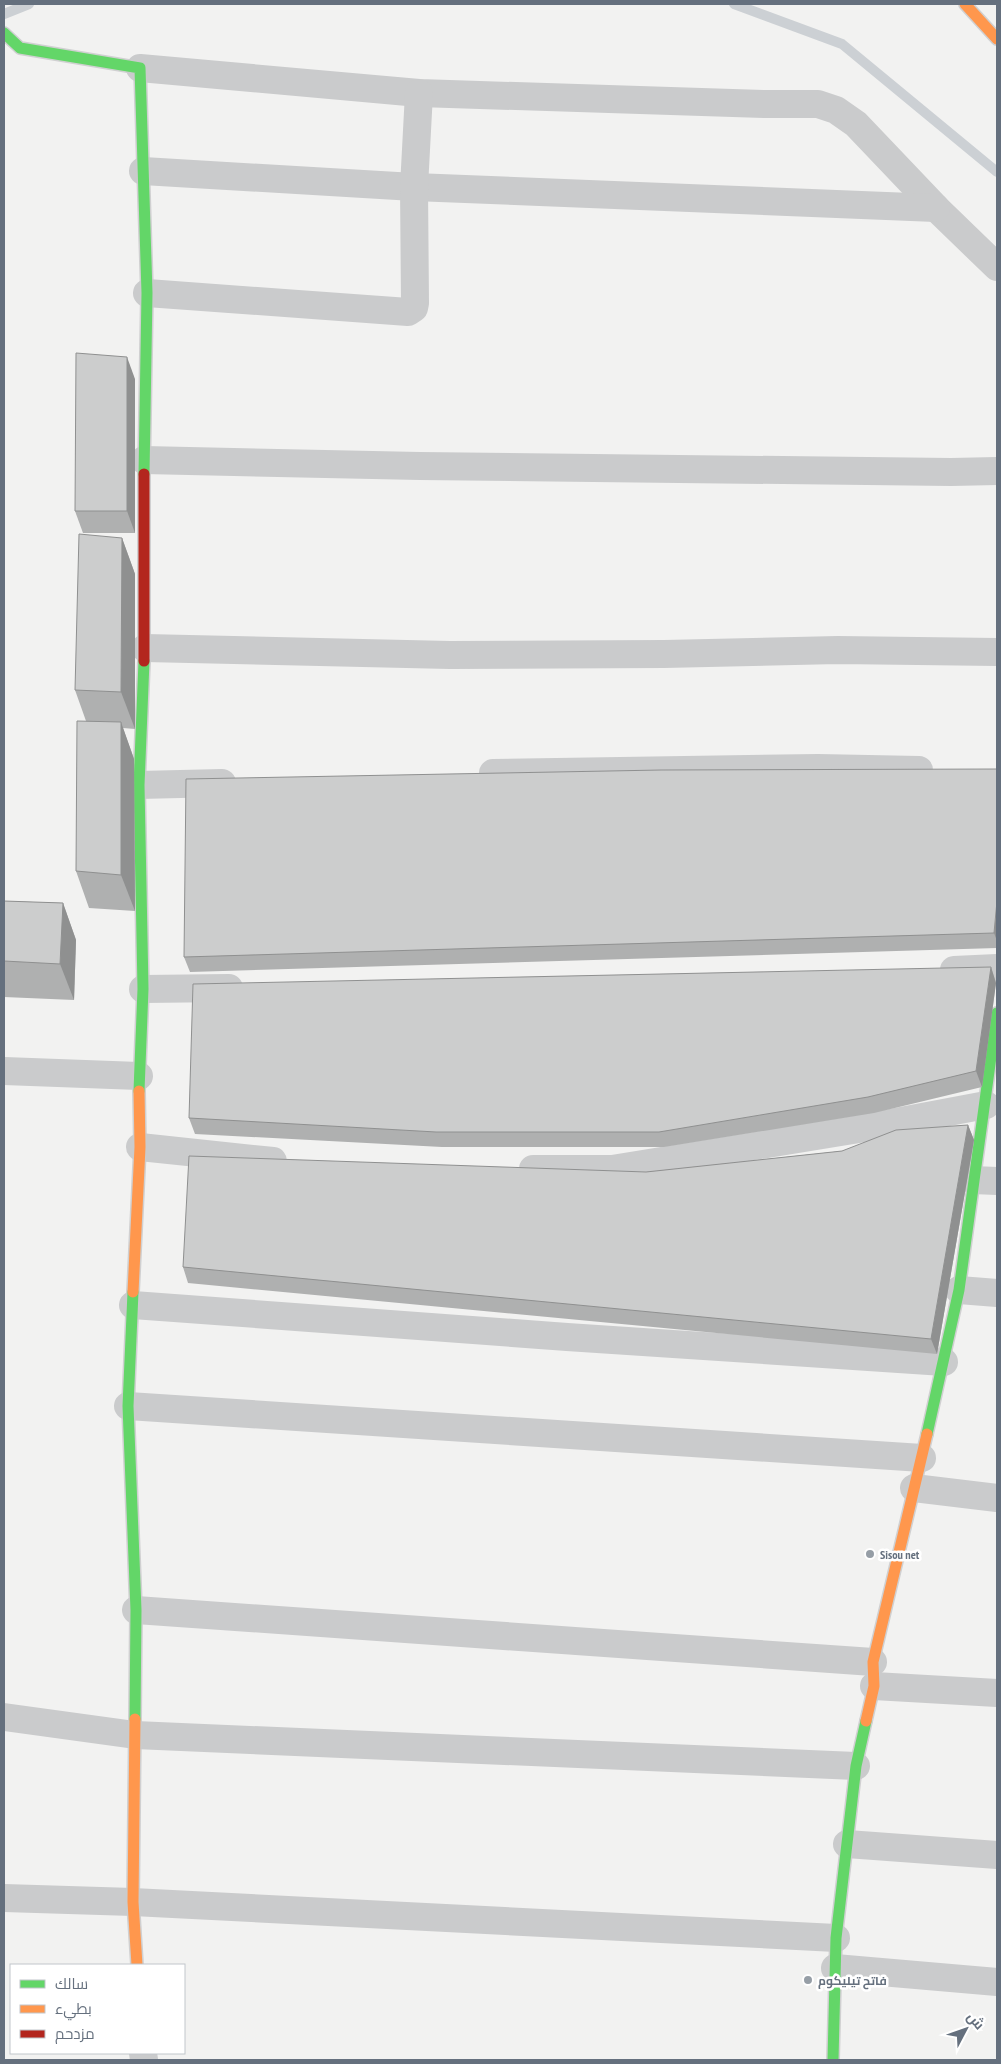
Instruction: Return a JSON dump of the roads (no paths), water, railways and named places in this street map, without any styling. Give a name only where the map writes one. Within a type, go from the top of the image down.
[{"type":"street","points":[[965,4],[997,39]]},
{"type":"street","points":[[4,33],[20,48],[140,68],[419,93],[818,104],[836,110],[856,124],[936,208],[997,267]]},
{"type":"street","points":[[138,1964],[133,1902],[136,1610],[128,1406],[140,1147],[139,1076],[143,990],[139,785],[145,648],[144,460],[147,293],[140,68]]},
{"type":"street","points":[[147,293],[408,312],[414,308],[414,187],[419,93]]},
{"type":"street","points":[[142,171],[414,187],[936,208]]},
{"type":"street","points":[[144,460],[430,466],[997,471]]},
{"type":"street","points":[[145,648],[450,655],[664,654],[838,650],[997,652]]},
{"type":"street","points":[[465,774],[818,768],[948,770]]},
{"type":"street","points":[[139,785],[248,782]]},
{"type":"street","points":[[930,970],[997,968]]},
{"type":"street","points":[[143,990],[251,987]]},
{"type":"street","points":[[833,2060],[836,1938],[856,1766],[873,1674],[914,1488],[944,1362],[958,1290],[985,1181],[986,1105],[997,1013]]},
{"type":"street","points":[[4,1071],[139,1076]]},
{"type":"street","points":[[504,1169],[612,1169],[844,1131],[986,1105]]},
{"type":"street","points":[[140,1147],[264,1161],[294,1162]]},
{"type":"street","points":[[958,1290],[997,1293]]},
{"type":"street","points":[[133,1305],[567,1338],[944,1362]]},
{"type":"street","points":[[128,1406],[922,1458]]},
{"type":"street","points":[[914,1488],[997,1498]]},
{"type":"street","points":[[136,1610],[873,1674],[997,1693]]},
{"type":"street","points":[[4,1717],[135,1735],[856,1766]]},
{"type":"street","points":[[847,1844],[997,1855]]},
{"type":"street","points":[[4,1898],[133,1902],[836,1938]]},
{"type":"street","points":[[835,1968],[997,1982]]},
{"type":"waterway","points":[[4,14],[29,4]]},
{"type":"waterway","points":[[734,4],[842,44],[997,172]]},
{"type":"place","name":"Sisou net","points":[[870,1554]]},
{"type":"place","name":"فاتح تيليكوم","points":[[808,1980]]}]
